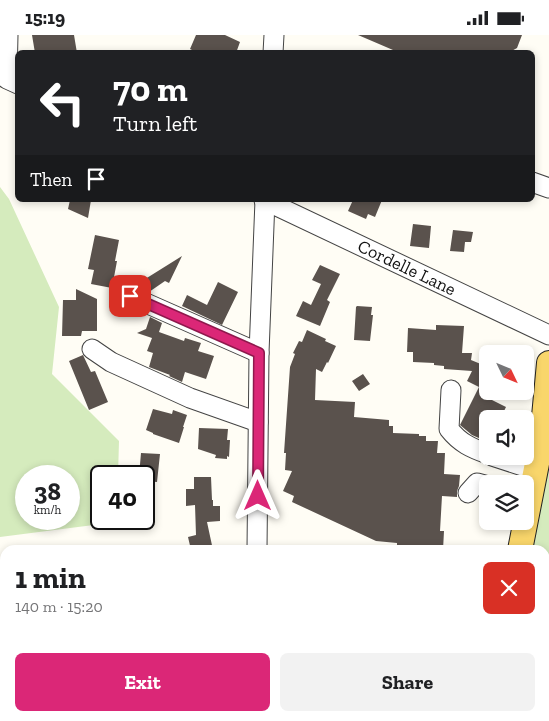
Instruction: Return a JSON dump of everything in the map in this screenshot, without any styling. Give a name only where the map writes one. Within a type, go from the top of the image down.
[{"type":"main road","points":[[534,476],[542,438],[549,363]]},
{"type":"main road","points":[[521,545],[523,530]]},
{"type":"street","points":[[8,35],[7,79],[15,83]]},
{"type":"street","points":[[273,50],[274,35]]},
{"type":"street","points":[[535,183],[549,187]]},
{"type":"street","points":[[257,545],[259,353],[264,202]]},
{"type":"street","name":"Cordelle Lane","points":[[268,202],[549,335]]},
{"type":"street","points":[[130,296],[259,353]]},
{"type":"street","points":[[92,349],[111,362],[190,398],[258,422]]},
{"type":"street","points":[[451,390],[449,429],[455,437],[468,446],[479,450]]},
{"type":"street","points":[[520,465],[536,470]]},
{"type":"street","points":[[468,493],[477,483],[479,484]]},
{"type":"green space","points":[[0,187],[9,199],[59,307],[52,374],[119,441],[118,465],[90,465],[90,525],[80,527],[80,465],[15,465],[15,530],[55,530],[0,537]]},
{"type":"green space","points":[[549,364],[549,545],[521,545],[523,530],[534,530],[534,475],[532,475]]},
{"type":"building","points":[[32,35],[74,35],[76,50],[34,50]]},
{"type":"building","points":[[196,35],[225,35],[240,42],[237,50],[190,49]]},
{"type":"building","points":[[358,35],[522,35],[517,48],[513,50],[393,50]]},
{"type":"building","points":[[70,202],[91,202],[88,218],[68,209]]},
{"type":"building","points":[[352,202],[381,202],[375,217],[368,214],[366,219],[348,211]]},
{"type":"building","points":[[413,224],[431,226],[429,248],[410,246]]},
{"type":"building","points":[[453,230],[473,232],[471,242],[465,242],[464,252],[450,251]]},
{"type":"building","points":[[95,235],[119,240],[112,288],[91,284],[94,270],[88,269]]},
{"type":"building","points":[[182,256],[169,283],[165,281],[149,292],[142,281]]},
{"type":"building","points":[[320,265],[340,274],[327,300],[330,302],[320,326],[296,316],[303,301],[311,305],[321,284],[312,280]]},
{"type":"building","points":[[218,282],[238,292],[222,325],[182,306],[187,295],[207,305]]},
{"type":"building","points":[[76,289],[97,299],[97,331],[82,331],[81,336],[62,336],[63,300],[76,300]]},
{"type":"building","points":[[357,306],[372,307],[370,341],[354,340]]},
{"type":"building","points":[[150,317],[162,323],[159,332],[184,341],[185,338],[201,343],[198,351],[214,356],[206,379],[185,372],[182,382],[149,367],[153,353],[147,351],[152,338],[137,333],[146,329]]},
{"type":"building","points":[[436,325],[464,326],[462,353],[472,353],[471,360],[479,363],[479,387],[467,381],[472,371],[444,369],[444,366],[434,365],[434,363],[413,362],[413,352],[407,352],[408,328],[436,330]]},
{"type":"building","points":[[307,330],[336,346],[322,372],[316,369],[315,400],[355,402],[354,417],[389,420],[389,426],[393,426],[393,433],[419,434],[419,436],[426,436],[426,441],[438,441],[437,453],[445,453],[444,474],[460,475],[457,497],[442,496],[440,531],[444,531],[443,545],[397,545],[397,543],[376,541],[292,502],[294,496],[283,491],[292,471],[285,470],[286,453],[284,453],[290,367],[295,354],[293,353],[299,341],[302,342]]},
{"type":"building","points":[[83,355],[91,372],[95,371],[108,402],[89,410],[69,361]]},
{"type":"building","points":[[363,374],[370,384],[359,391],[352,381]]},
{"type":"building","points":[[479,387],[479,400],[492,400],[506,407],[504,410],[479,410],[479,438],[460,425]]},
{"type":"building","points":[[153,409],[172,414],[173,410],[187,415],[179,443],[146,430]]},
{"type":"building","points":[[199,428],[228,429],[227,440],[230,440],[229,457],[227,456],[227,459],[215,458],[216,455],[198,449]]},
{"type":"building","points":[[141,453],[160,454],[157,482],[155,482],[155,465],[140,465]]},
{"type":"building","points":[[194,477],[211,477],[213,506],[220,506],[220,521],[207,522],[212,545],[190,545],[188,537],[196,535],[195,505],[186,506],[186,489],[194,489]]},
{"type":"route","points":[[130,296],[259,353],[258,496]]}]
